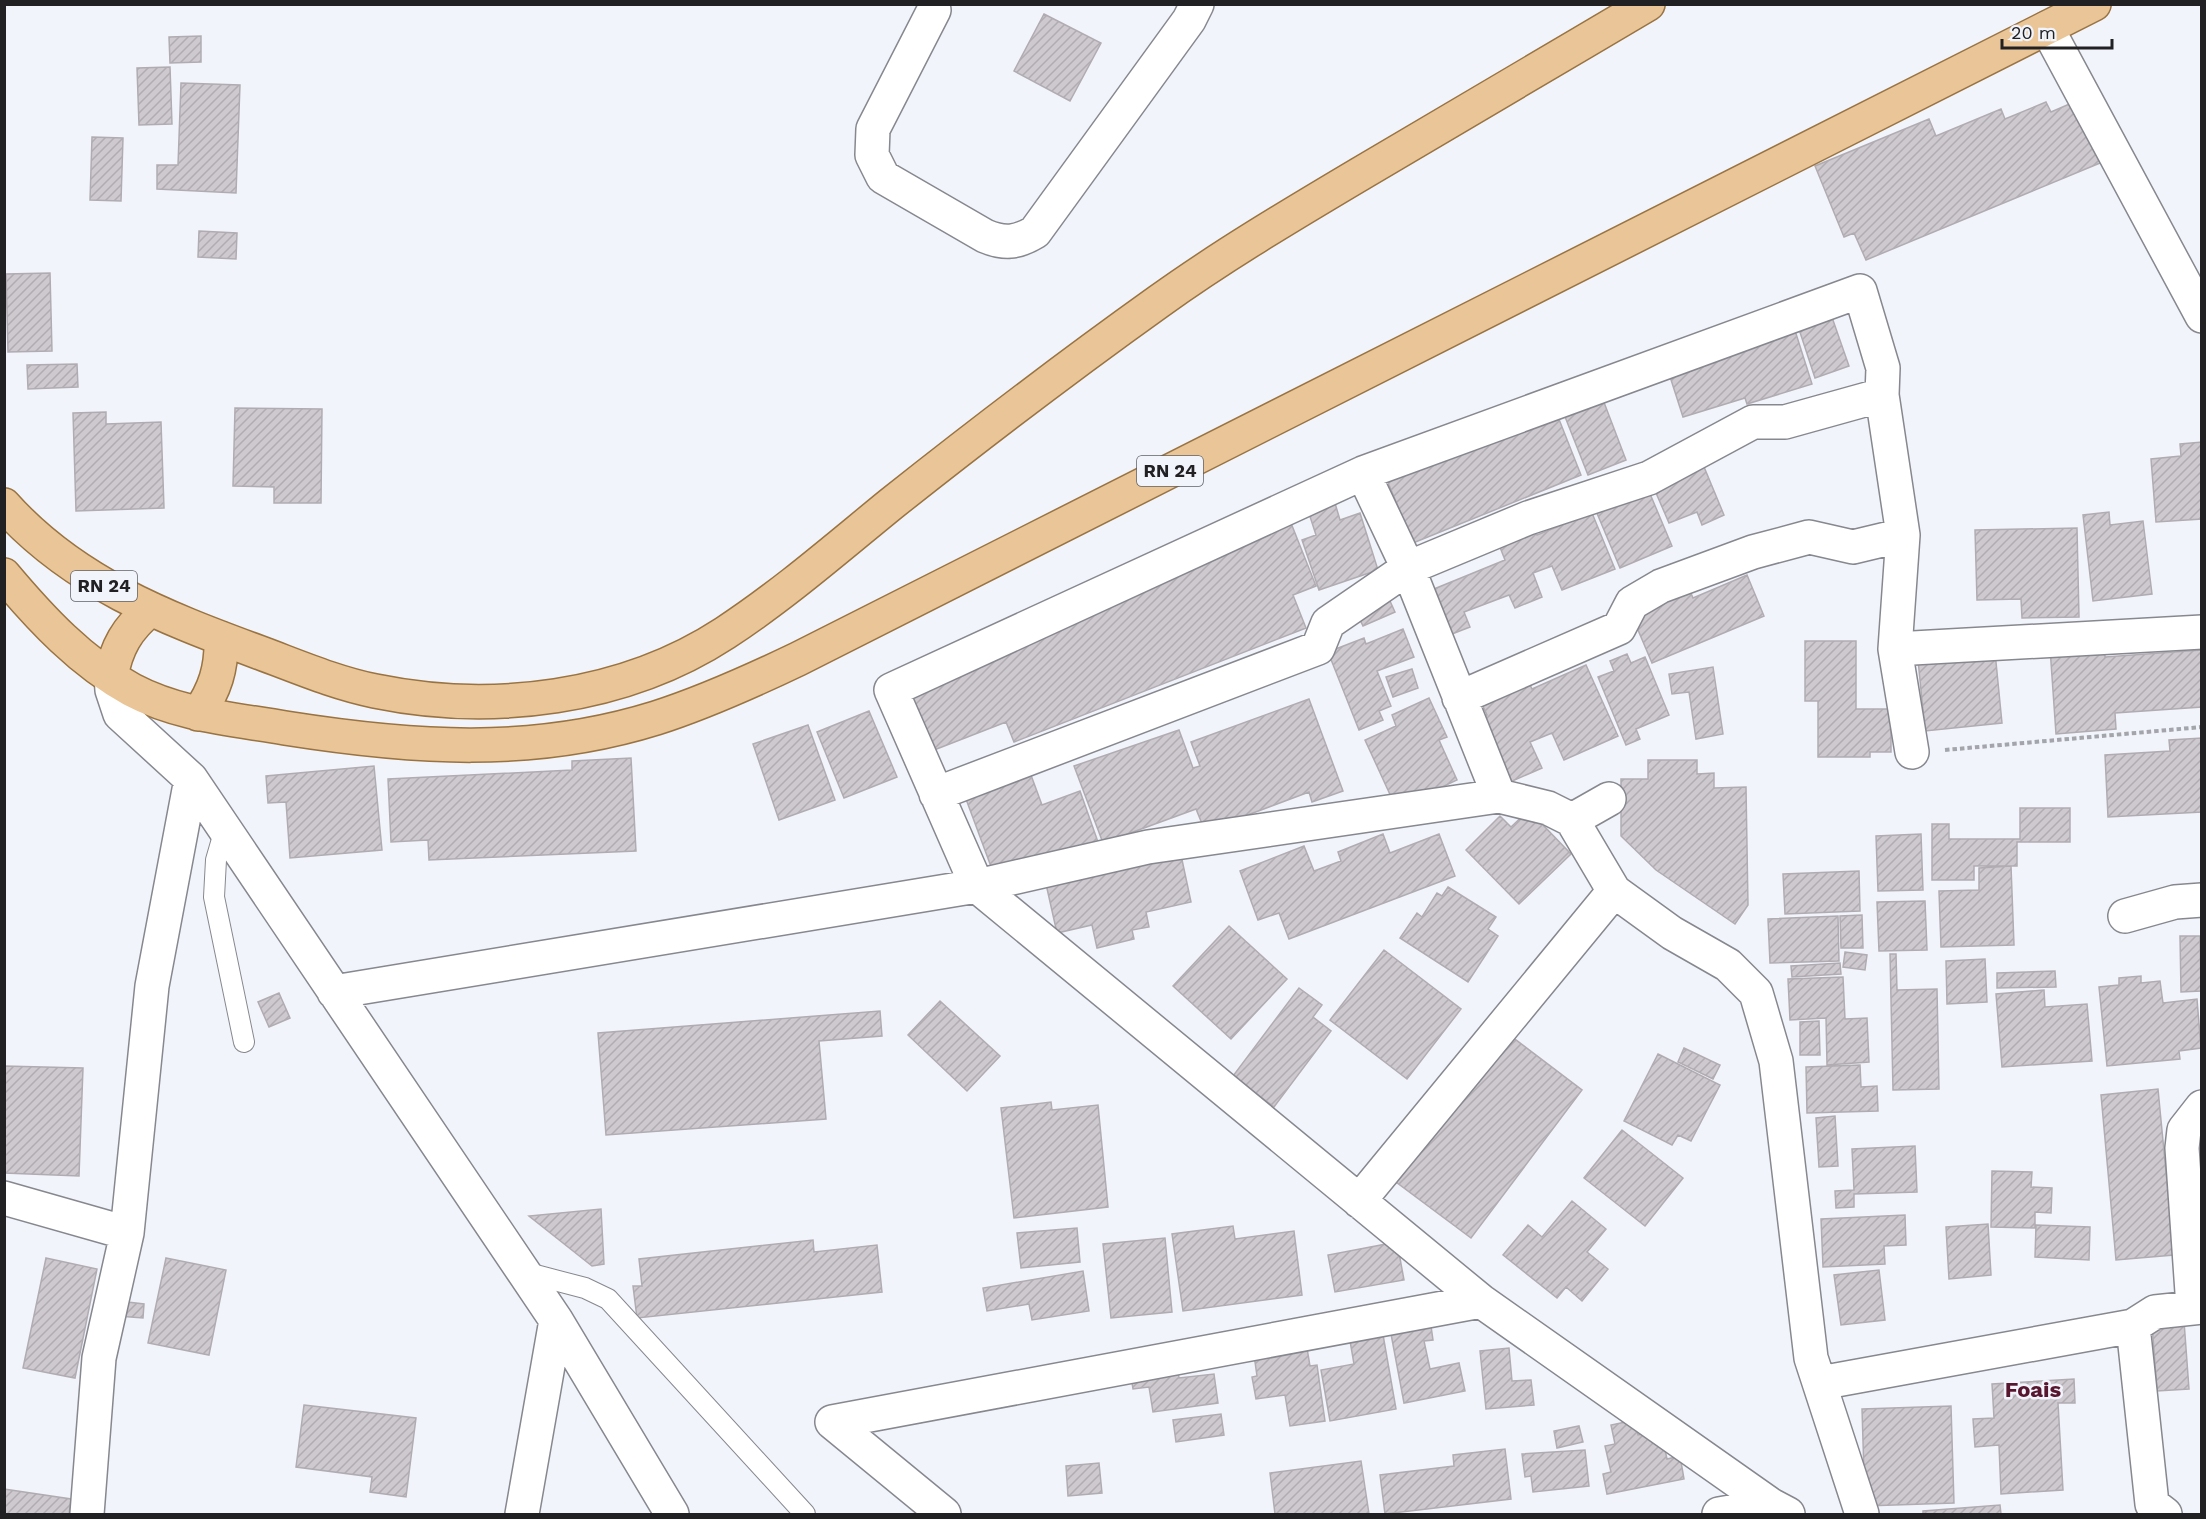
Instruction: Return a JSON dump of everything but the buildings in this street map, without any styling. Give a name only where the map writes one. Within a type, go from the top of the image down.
[{"type":"main road","name":"RN 24","points":[[4,505],[35,537],[98,583],[151,609],[221,638],[326,677],[372,691],[430,700],[482,703],[549,698],[608,684],[670,662],[722,635],[786,589],[1048,381],[1164,297],[1297,211],[1648,4]]},
{"type":"main road","name":"RN 24","points":[[4,575],[51,627],[111,677],[133,691],[198,714],[378,742],[452,746],[525,743],[596,732],[655,718],[727,692],[798,659],[2094,4]]},
{"type":"main road","points":[[111,677],[119,646],[133,625],[151,609]]},
{"type":"main road","points":[[198,714],[210,697],[218,678],[222,658],[221,638]]},
{"type":"street","points":[[934,10],[873,129],[872,155],[883,177],[985,236],[997,241],[1010,242],[1023,239],[1035,232],[1182,29],[1197,4]]},
{"type":"street","points":[[2047,28],[2202,316]]},
{"type":"street","points":[[1780,1510],[1481,1301],[977,886],[891,690],[1363,473],[1860,291],[1883,368],[1882,394],[1903,535],[1895,649],[1912,752]]},
{"type":"street","points":[[936,794],[1318,648],[1328,623],[1408,568],[1528,518],[1649,478],[1753,422],[1785,422],[1882,394]]},
{"type":"street","points":[[1363,473],[1408,568],[1499,796]]},
{"type":"street","points":[[1459,698],[1618,627],[1632,603],[1662,586],[1753,552],[1809,537],[1853,548],[1903,535]]},
{"type":"street","points":[[1895,649],[2202,632]]},
{"type":"street","points":[[111,677],[112,690],[120,714],[191,778],[556,1320],[672,1515]]},
{"type":"street","points":[[87,1515],[99,1358],[127,1233],[152,986],[191,778]]},
{"type":"street","points":[[334,992],[977,886],[1148,847],[1499,796],[1548,808],[1572,820],[1614,891],[1672,933],[1728,965],[1756,993],[1776,1061],[1811,1358],[1862,1515]]},
{"type":"street","points":[[1572,820],[1609,799]]},
{"type":"street","points":[[1359,1201],[1614,891]]},
{"type":"street","points":[[2125,916],[2175,902],[2202,900]]},
{"type":"street","points":[[1820,1383],[2133,1326],[2156,1312],[2197,1307],[2182,1148],[2184,1130],[2202,1107]]},
{"type":"street","points":[[4,1197],[127,1233]]},
{"type":"street","points":[[944,1515],[832,1422],[1481,1301]]},
{"type":"street","points":[[522,1515],[556,1320]]},
{"type":"street","points":[[2133,1326],[2152,1504],[2164,1515]]},
{"type":"street","points":[[1719,1515],[1780,1510]]},
{"type":"lane","points":[[225,829],[216,860],[214,897],[244,1042]]},
{"type":"lane","points":[[524,1272],[585,1288],[608,1299],[805,1515]]},
{"type":"path","points":[[1912,752],[2202,727]]},
{"type":"district","name":"Foais","points":[[2033,1389]]}]
